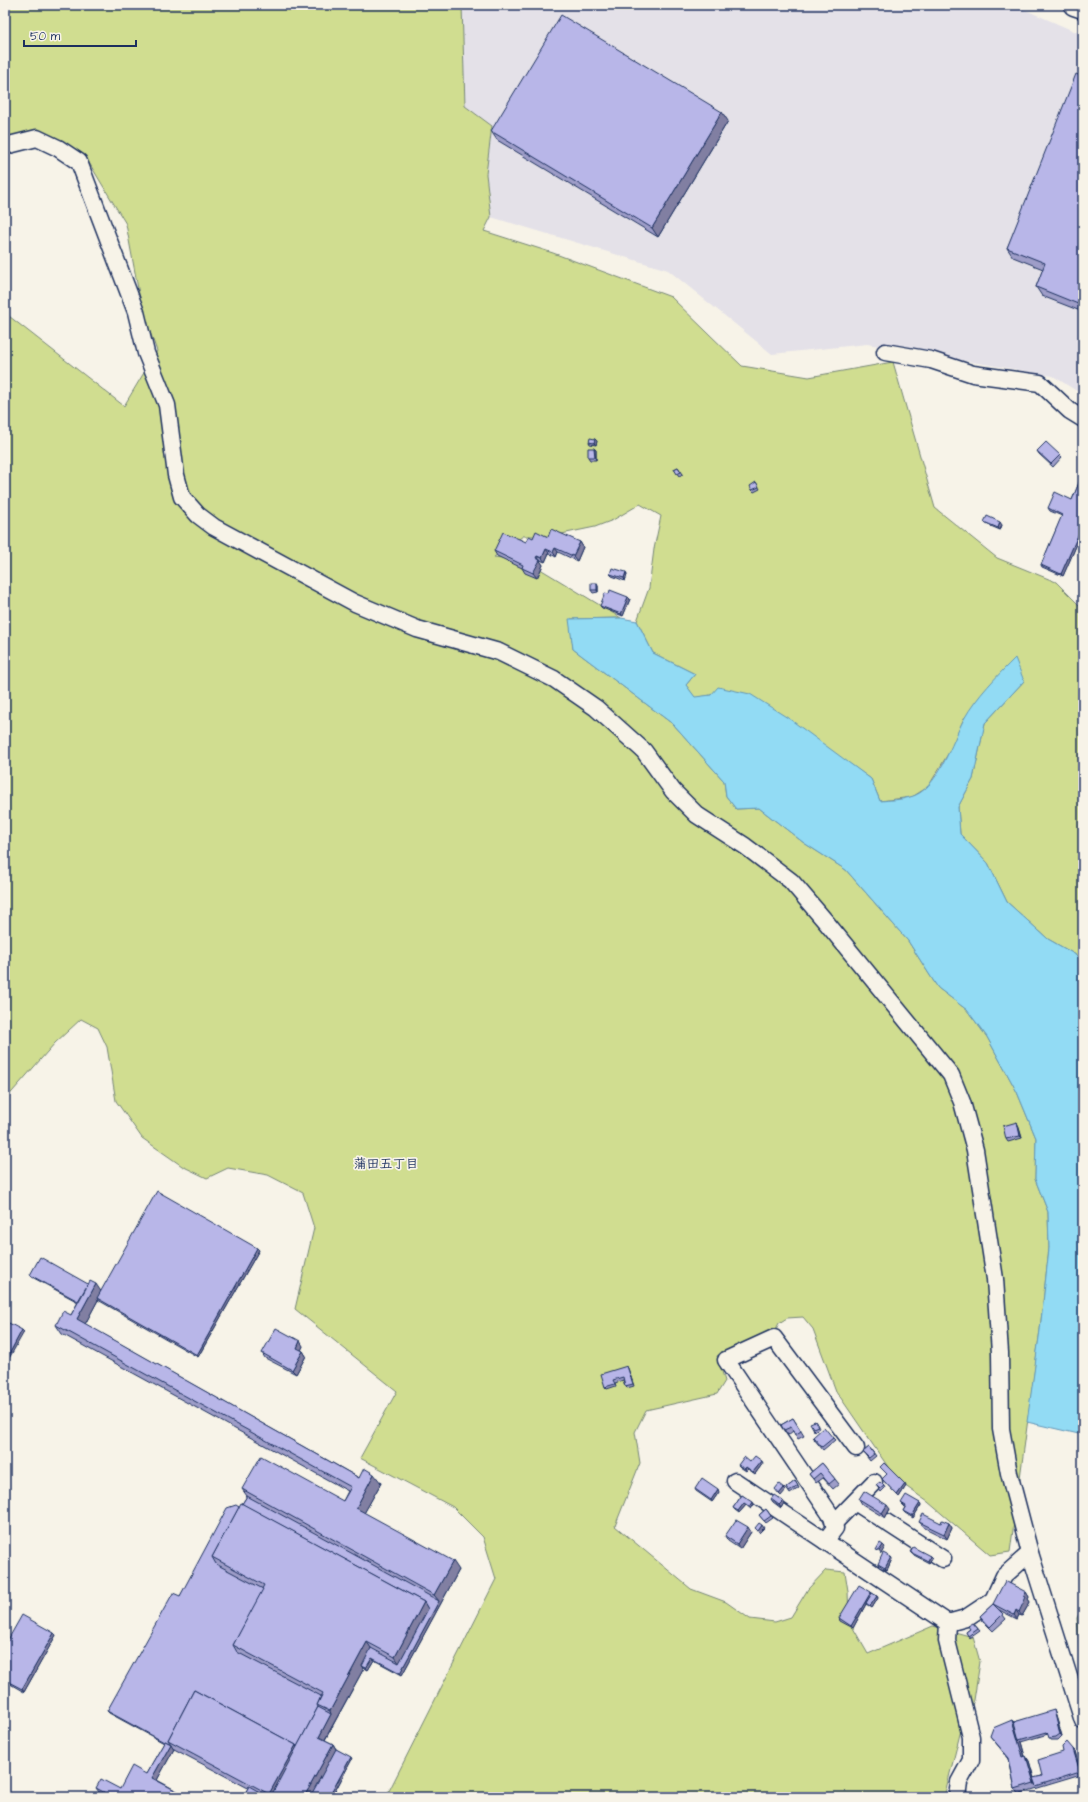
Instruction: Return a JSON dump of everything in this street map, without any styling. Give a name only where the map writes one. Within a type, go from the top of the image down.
[{"type":"main road","points":[[1074,5],[1083,8]]},
{"type":"street","points":[[5,146],[37,138],[58,148],[79,162],[136,312],[146,353],[167,405],[176,475],[182,497],[198,515],[220,531],[355,603],[417,629],[499,652],[554,679],[596,708],[644,751],[673,791],[697,815],[745,846],[791,882],[826,922],[950,1075],[962,1102],[975,1150],[995,1279],[1000,1353],[1001,1429],[1009,1473],[1030,1553],[1083,1721]]},
{"type":"street","points":[[885,352],[931,360],[973,374],[1040,383],[1070,411],[1083,419]]},
{"type":"street","points":[[825,1541],[835,1528],[832,1516],[726,1360],[774,1338],[856,1448]]},
{"type":"street","points":[[735,1481],[948,1623],[966,1618],[993,1600],[1004,1576],[1030,1553]]},
{"type":"street","points":[[834,1523],[874,1482]]},
{"type":"street","points":[[855,1502],[943,1559]]},
{"type":"street","points":[[948,1623],[947,1641],[970,1737],[970,1760],[959,1782],[957,1797]]},
{"type":"shaded area","points":[[462,5],[1014,5],[1083,35],[1083,395],[1053,376],[867,344],[772,354],[668,270],[491,217],[486,174],[492,126],[465,106]]},
{"type":"green space","points":[[5,5],[462,5],[465,106],[492,126],[486,174],[491,217],[484,231],[553,253],[671,297],[742,366],[809,377],[893,362],[935,508],[997,558],[1056,582],[1083,609],[1083,959],[1048,939],[1007,902],[988,863],[960,834],[958,807],[973,779],[985,723],[1024,681],[964,718],[951,749],[928,787],[912,797],[880,801],[871,779],[821,744],[711,695],[695,698],[686,685],[695,674],[653,653],[637,621],[649,588],[654,549],[661,516],[640,504],[613,520],[595,527],[552,536],[523,536],[494,557],[527,561],[621,618],[570,619],[573,649],[674,725],[724,781],[726,796],[736,809],[759,808],[804,843],[846,870],[908,941],[938,988],[967,1010],[987,1037],[1017,1092],[1036,1138],[1035,1179],[1048,1212],[1049,1248],[1040,1330],[1010,1552],[990,1555],[928,1502],[897,1480],[836,1391],[813,1329],[803,1317],[787,1318],[779,1323],[775,1331],[717,1356],[725,1381],[717,1394],[646,1410],[635,1432],[640,1463],[615,1526],[691,1589],[726,1602],[750,1619],[775,1622],[791,1617],[808,1589],[826,1570],[845,1572],[848,1591],[849,1621],[868,1654],[933,1626],[973,1637],[980,1662],[974,1700],[960,1734],[944,1797],[386,1797],[496,1579],[483,1537],[453,1507],[360,1458],[397,1391],[295,1309],[314,1228],[303,1193],[268,1175],[228,1168],[207,1178],[182,1166],[142,1138],[116,1101],[107,1047],[98,1028],[81,1019],[55,1043],[5,1100],[5,313],[124,406],[157,351],[142,310],[126,224],[88,161],[55,140],[5,152]]},
{"type":"green space","points":[[1083,1606],[1083,1668],[1080,1659],[1077,1618]]},
{"type":"water","points":[[621,618],[637,621],[653,653],[695,674],[686,685],[695,697],[711,695],[718,687],[750,694],[791,720],[871,779],[880,801],[910,797],[920,793],[929,785],[943,764],[959,728],[975,702],[1015,658],[1024,681],[985,723],[973,779],[958,807],[960,834],[988,863],[1007,902],[1048,939],[1083,959],[1083,1435],[1027,1422],[1040,1330],[1049,1248],[1048,1212],[1035,1179],[1036,1138],[1017,1092],[987,1037],[967,1010],[938,988],[908,941],[846,870],[804,843],[759,808],[736,809],[726,796],[724,781],[674,725],[573,649],[569,619]]},
{"type":"building","points":[[561,15],[722,112],[652,228],[491,131]]},
{"type":"building","points":[[1076,74],[1083,77],[1083,306],[1036,287],[1045,263],[1007,248]]},
{"type":"building","points":[[590,438],[595,439],[594,443],[589,442]]},
{"type":"building","points":[[1046,442],[1060,455],[1051,464],[1037,451]]},
{"type":"building","points":[[588,448],[594,448],[595,457],[588,457]]},
{"type":"building","points":[[678,467],[681,472],[677,474],[674,469]]},
{"type":"building","points":[[1083,473],[1083,524],[1061,574],[1041,565],[1062,515],[1048,508],[1055,492],[1072,500]]},
{"type":"building","points":[[756,482],[759,487],[752,490],[750,486]]},
{"type":"building","points":[[987,516],[1000,522],[998,528],[984,522]]},
{"type":"building","points":[[551,529],[580,542],[573,556],[555,548],[553,552],[546,549],[542,558],[537,556],[536,558],[540,560],[533,573],[522,568],[523,565],[494,551],[503,532],[526,542],[529,536],[533,538],[536,531],[548,537]]},
{"type":"building","points":[[612,568],[626,572],[624,578],[610,574]]},
{"type":"building","points":[[591,583],[597,583],[597,590],[591,590]]},
{"type":"building","points":[[610,590],[628,597],[621,614],[600,606],[605,593],[609,594]]},
{"type":"building","points":[[1017,1122],[1020,1136],[1006,1139],[1003,1126]]},
{"type":"building","points":[[157,1191],[257,1248],[197,1355],[97,1298]]},
{"type":"building","points":[[40,1257],[88,1284],[78,1301],[30,1275]]},
{"type":"building","points":[[90,1281],[96,1284],[77,1319],[359,1478],[364,1468],[374,1474],[356,1508],[453,1561],[434,1595],[242,1489],[261,1456],[343,1501],[351,1487],[56,1325],[63,1311],[71,1315]]},
{"type":"building","points":[[5,1321],[22,1330],[6,1360],[5,1360]]},
{"type":"building","points":[[276,1328],[300,1341],[297,1348],[303,1351],[292,1370],[262,1353]]},
{"type":"building","points":[[627,1366],[633,1384],[625,1386],[623,1377],[613,1380],[615,1384],[605,1387],[601,1374]]},
{"type":"building","points":[[793,1418],[801,1431],[795,1435],[791,1427],[784,1430],[781,1425]]},
{"type":"building","points":[[815,1421],[818,1426],[813,1428],[810,1423]]},
{"type":"building","points":[[824,1427],[833,1438],[822,1447],[813,1437]]},
{"type":"building","points":[[869,1447],[874,1454],[869,1458],[863,1452]]},
{"type":"building","points":[[755,1456],[762,1461],[753,1472],[746,1467],[745,1469],[738,1465],[744,1457],[750,1462]]},
{"type":"building","points":[[822,1463],[835,1479],[829,1484],[820,1473],[813,1479],[809,1474]]},
{"type":"building","points":[[884,1463],[905,1484],[897,1495],[882,1479],[887,1474],[880,1467]]},
{"type":"building","points":[[702,1478],[718,1489],[711,1500],[695,1489]]},
{"type":"building","points":[[795,1481],[798,1486],[789,1492],[786,1488]]},
{"type":"building","points":[[880,1482],[884,1486],[880,1489],[876,1485]]},
{"type":"building","points":[[779,1484],[784,1488],[779,1494],[775,1489]]},
{"type":"building","points":[[864,1491],[887,1505],[882,1513],[859,1499]]},
{"type":"building","points":[[742,1495],[753,1502],[750,1507],[744,1503],[738,1511],[733,1508]]},
{"type":"building","points":[[774,1495],[783,1501],[779,1505],[771,1499]]},
{"type":"building","points":[[906,1495],[920,1503],[912,1516],[903,1511],[906,1506],[901,1503]]},
{"type":"building","points":[[247,1496],[439,1601],[400,1673],[372,1658],[366,1668],[362,1666],[371,1648],[399,1663],[428,1609],[424,1602],[242,1504]]},
{"type":"building","points":[[241,1503],[424,1602],[395,1657],[367,1642],[330,1711],[317,1705],[323,1693],[233,1645],[264,1585],[212,1557]]},
{"type":"building","points":[[236,1505],[239,1507],[212,1557],[216,1564],[263,1589],[233,1645],[237,1652],[321,1696],[317,1705],[318,1707],[297,1747],[296,1745],[194,1690],[168,1740],[171,1744],[165,1741],[164,1742],[107,1711],[173,1593],[180,1596],[227,1508]]},
{"type":"building","points":[[766,1509],[771,1516],[764,1521],[759,1515]]},
{"type":"building","points":[[923,1514],[941,1523],[942,1520],[949,1523],[944,1534],[919,1522]]},
{"type":"building","points":[[736,1520],[748,1527],[737,1544],[725,1536]]},
{"type":"building","points":[[759,1523],[762,1525],[758,1531],[755,1528]]},
{"type":"building","points":[[880,1543],[883,1545],[879,1551],[876,1550]]},
{"type":"building","points":[[913,1547],[930,1556],[928,1561],[910,1552]]},
{"type":"building","points":[[883,1553],[891,1557],[885,1568],[878,1564]]},
{"type":"building","points":[[1005,1581],[1026,1592],[1024,1596],[1026,1597],[1019,1612],[1016,1610],[1014,1615],[993,1604]]},
{"type":"building","points":[[859,1585],[871,1592],[851,1626],[839,1618]]},
{"type":"building","points":[[872,1593],[877,1596],[870,1606],[866,1603]]},
{"type":"building","points":[[993,1604],[1003,1614],[990,1627],[980,1616]]},
{"type":"building","points":[[22,1615],[54,1633],[22,1689],[5,1680],[5,1645]]},
{"type":"building","points":[[973,1623],[978,1629],[968,1636],[966,1632],[970,1629],[968,1626]]},
{"type":"building","points":[[194,1690],[296,1745],[269,1794],[168,1740]]},
{"type":"building","points":[[318,1707],[331,1714],[319,1737],[333,1744],[304,1797],[272,1797],[271,1796]]},
{"type":"building","points":[[1054,1710],[1060,1734],[1056,1737],[1049,1738],[1047,1732],[1019,1740],[1014,1722]]},
{"type":"building","points":[[1012,1720],[1023,1757],[1026,1756],[1034,1783],[1015,1789],[1009,1758],[990,1736],[993,1728]]},
{"type":"building","points":[[165,1741],[171,1744],[152,1778],[188,1797],[113,1797],[96,1788],[101,1779],[120,1789],[132,1766],[146,1774]]},
{"type":"building","points":[[1067,1742],[1073,1749],[1080,1772],[1036,1786],[1033,1778],[1042,1776],[1038,1760],[1063,1752],[1062,1747]]},
{"type":"building","points":[[336,1749],[351,1757],[329,1797],[310,1797]]},
{"type":"building","points":[[249,1786],[263,1794],[262,1797],[243,1797]]},
{"type":"district","name":"蒲田五丁目","points":[[386,1163]]}]
